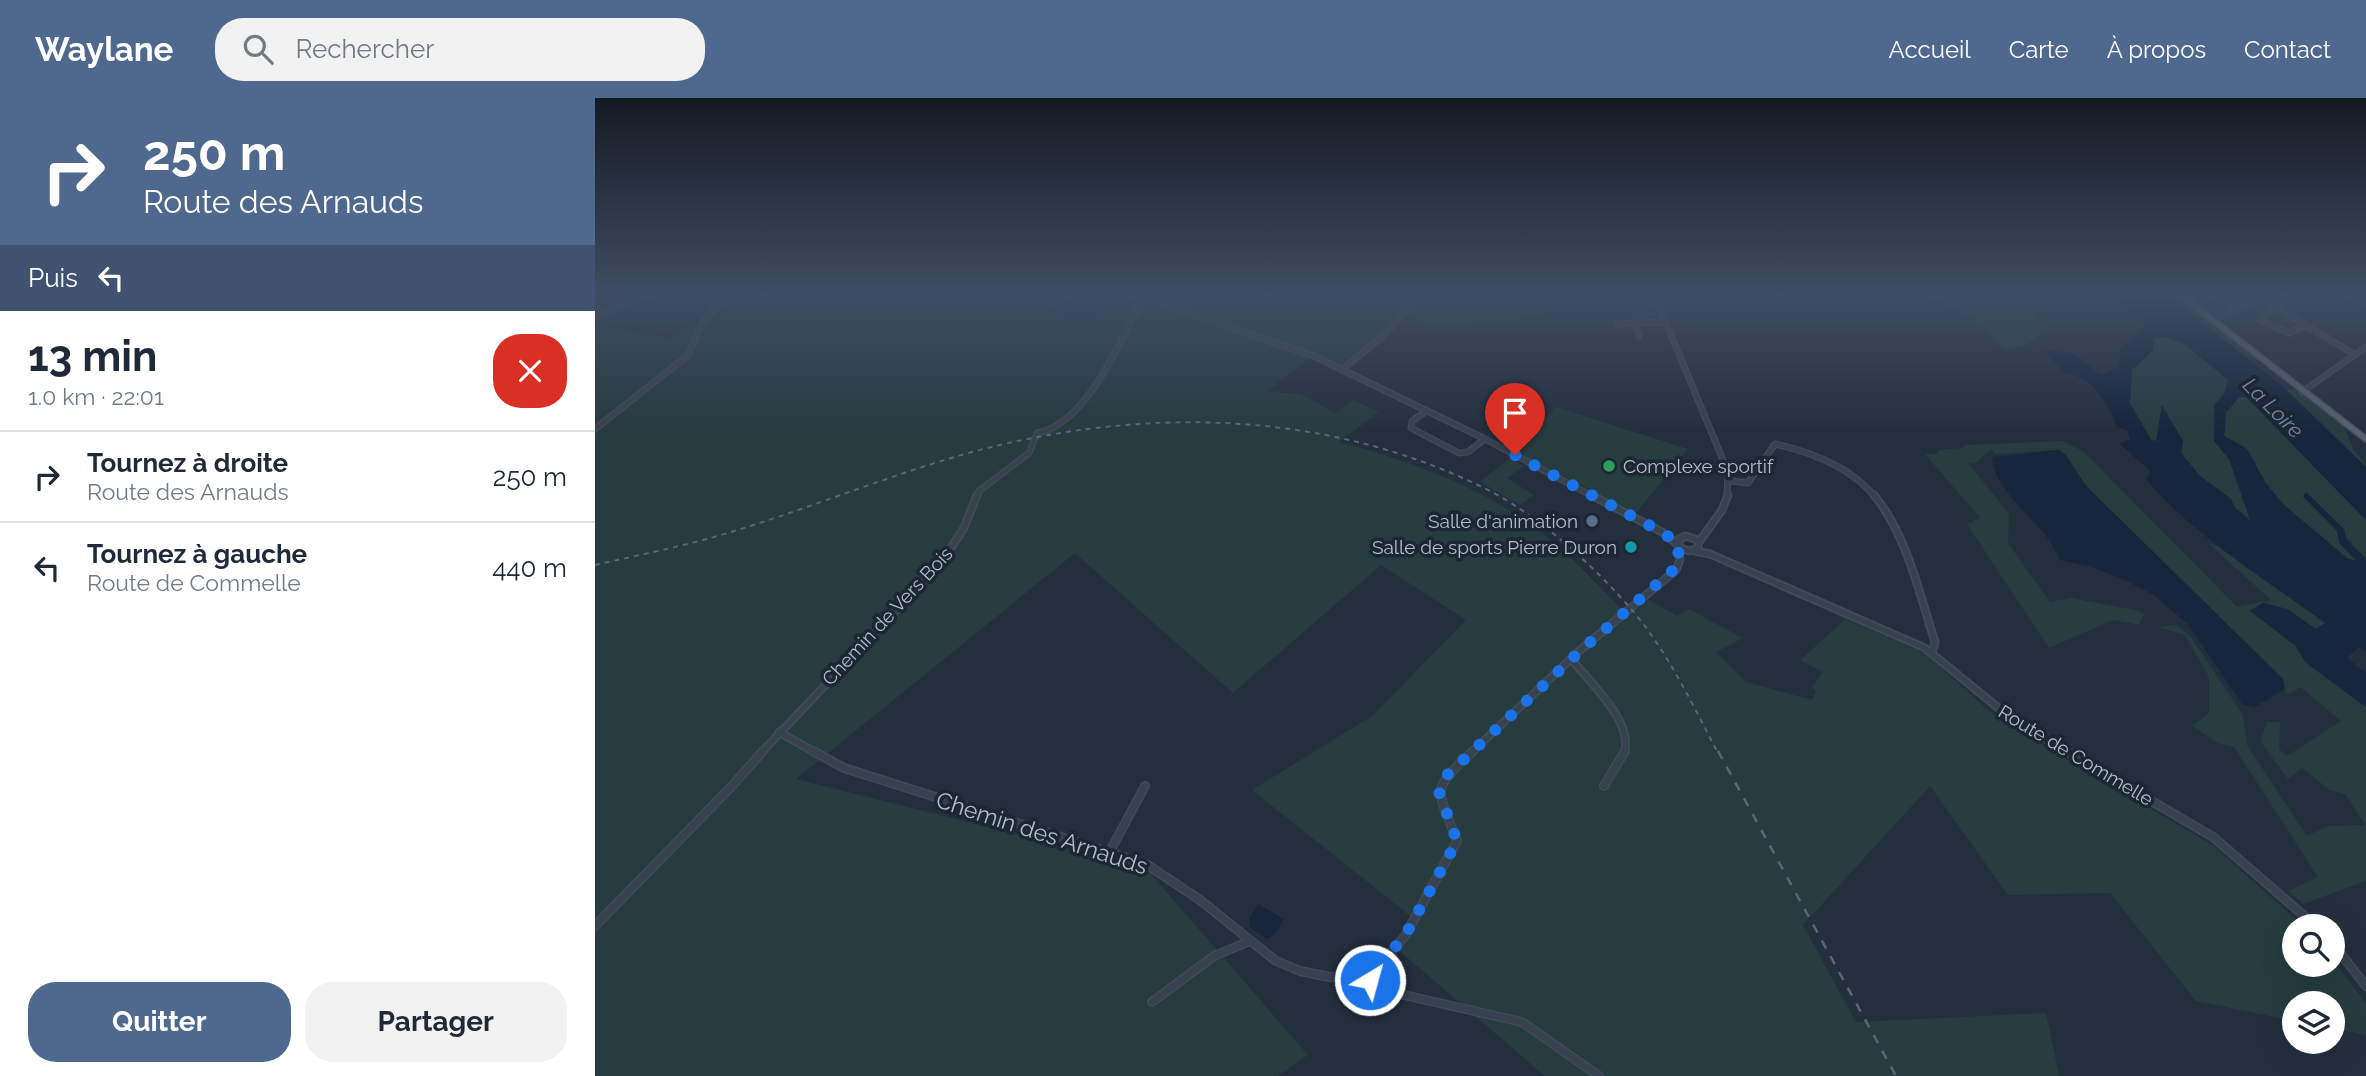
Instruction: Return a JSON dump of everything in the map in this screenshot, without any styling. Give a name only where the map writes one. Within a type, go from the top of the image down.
[{"type":"main road","points":[[2238,340],[2302,392],[2366,439]]},
{"type":"street","points":[[595,429],[687,356],[695,340]]},
{"type":"street","name":"Chemin de Vers Bois","points":[[595,926],[940,563],[959,537],[984,485],[1006,473],[1033,447],[1037,433],[1052,430],[1094,389],[1120,340]]},
{"type":"street","points":[[1269,340],[1290,346],[1342,370],[1662,532],[1678,545]]},
{"type":"street","points":[[1342,370],[1378,340]]},
{"type":"street","points":[[1599,1076],[1522,1022],[1378,989],[1370,980],[1372,973],[1405,936],[1457,841],[1439,792],[1444,778],[1572,660],[1676,570],[1680,560],[1700,543],[1707,528],[1725,507],[1730,481],[1724,461],[1673,340]]},
{"type":"street","points":[[2332,340],[2354,354]]},
{"type":"street","points":[[2302,392],[2366,347]]},
{"type":"street","points":[[1427,413],[1412,421],[1411,428],[1459,453],[1468,452],[1482,441]]},
{"type":"street","points":[[1427,413],[1483,438],[1629,515]]},
{"type":"street","points":[[1730,481],[1748,483],[1775,444],[1813,455],[1860,483],[1877,498],[1907,561],[1934,642],[1932,653]]},
{"type":"street","points":[[1662,532],[1682,537],[1707,528]]},
{"type":"street","name":"Route de Commelle","points":[[1689,536],[1710,554]]},
{"type":"street","points":[[1680,560],[1678,545],[1682,537]]},
{"type":"street","name":"Route de Commelle","points":[[1678,545],[1691,551],[1710,554],[1899,635],[1932,653],[2013,720],[2213,837],[2302,914]]},
{"type":"street","points":[[1572,660],[1626,732],[1626,751],[1609,772],[1604,786]]},
{"type":"street","name":"Chemin des Arnauds","points":[[779,733],[844,768],[1156,870],[1276,961],[1300,971],[1370,980]]},
{"type":"street","points":[[1109,853],[1145,786]]},
{"type":"street","points":[[1152,1002],[1214,956],[1250,941]]},
{"type":"street","points":[[2345,959],[2366,986]]},
{"type":"green space","points":[[595,340],[1375,340],[1343,367],[1316,353],[1269,390],[1300,395],[1335,413],[1353,400],[1379,412],[1339,442],[1427,470],[1483,495],[1510,511],[1560,548],[1628,616],[1649,600],[1677,616],[1689,609],[1743,638],[1716,652],[1746,682],[1812,700],[1816,691],[1812,687],[1823,672],[1800,660],[1846,619],[1925,653],[1997,718],[2214,846],[2290,914],[2282,914],[2282,977],[2345,976],[2366,1004],[2366,1035],[2345,1031],[2345,991],[2282,991],[2282,1019],[2196,1001],[2110,893],[2008,895],[1930,786],[1803,925],[1856,1022],[2046,1013],[2059,1076],[1545,1076],[1396,948],[1414,919],[1252,790],[1372,716],[1466,620],[1381,565],[1233,693],[1075,553],[796,779],[1144,866],[1308,1055],[1278,1076],[595,1076]]},
{"type":"green space","points":[[1995,340],[2035,340],[2020,346],[2004,350]]},
{"type":"green space","points":[[2154,340],[2173,340],[2186,345],[2228,380],[2214,440],[2229,459],[2252,521],[2235,508],[2231,499],[2200,476],[2181,453],[2183,441],[2162,407],[2157,441],[2151,440],[2130,403],[2132,370],[2153,350]]},
{"type":"green space","points":[[2224,340],[2234,340],[2255,356],[2247,357]]},
{"type":"green space","points":[[2294,389],[2344,426],[2354,451],[2366,463],[2366,467],[2286,390]]},
{"type":"green space","points":[[2239,397],[2246,397],[2261,410],[2366,520],[2366,559],[2306,492],[2303,497],[2337,531],[2340,544],[2357,561],[2348,559],[2283,504],[2265,482],[2247,449],[2224,436],[2226,413]]},
{"type":"green space","name":"Complexe sportif","points":[[1556,407],[1688,449],[1636,513],[1514,451]]},
{"type":"green space","points":[[2063,441],[2084,452],[2237,607],[2271,600],[2208,543],[2225,549],[2325,623],[2316,629],[2287,609],[2263,603],[2250,611],[2296,646],[2305,662],[2366,707],[2366,881],[2303,904],[2288,891],[2318,877],[2234,747],[2218,743],[2192,726],[2209,713],[2209,677],[2185,635],[2157,627],[2176,625],[2190,636],[2243,715],[2247,745],[2307,836],[2328,826],[2365,825],[2345,794],[2331,791],[2302,768],[2288,779],[2260,741],[2267,722],[2280,722],[2279,749],[2287,756],[2341,721],[2301,687],[2286,695],[2283,679],[2086,486],[2065,454],[2058,450],[1996,454],[1991,449],[1976,463],[1969,464],[2009,514],[2008,543],[2050,602],[2071,598],[2144,614],[2139,625],[2113,620],[2049,648],[1967,524],[1980,518],[1925,454],[1937,454],[1940,450],[1962,448],[1964,445]]},
{"type":"green space","points":[[1510,458],[1524,466],[1507,478],[1534,495],[1520,505],[1480,482]]},
{"type":"water","name":"La Loire","points":[[2130,340],[2154,340],[2153,350],[2132,370],[2130,403],[2151,440],[2156,441],[2162,405],[2183,441],[2181,453],[2200,476],[2231,499],[2235,508],[2250,520],[2229,459],[2214,441],[2214,405],[2224,394],[2228,380],[2186,345],[2173,340],[2224,340],[2282,386],[2366,467],[2366,520],[2246,397],[2239,397],[2226,413],[2224,436],[2247,449],[2265,482],[2283,504],[2348,559],[2356,560],[2340,544],[2337,531],[2303,496],[2306,492],[2344,529],[2347,541],[2366,559],[2366,651],[2359,647],[2347,658],[2366,673],[2366,707],[2305,662],[2296,646],[2250,611],[2263,603],[2287,609],[2316,629],[2325,623],[2231,556],[2165,500],[2146,479],[2151,472],[2120,444],[2130,439],[2127,430],[2117,427],[2098,392],[2083,380],[2064,373],[2045,351],[2071,354],[2103,375],[2119,366],[2120,348]]},
{"type":"water","points":[[2058,450],[2065,454],[2086,486],[2283,679],[2285,689],[2255,707],[2242,704],[2188,624],[2154,595],[2123,579],[2088,566],[2060,560],[2048,539],[2005,489],[1994,468],[1992,457]]},
{"type":"water","points":[[1258,904],[1284,919],[1274,935],[1267,939],[1249,927],[1250,917]]},
{"type":"railway","points":[[595,565],[714,537],[943,461],[1040,436],[1106,427],[1171,423],[1237,424],[1302,431],[1367,444],[1429,464],[1490,491],[1547,529],[1601,577],[1645,626],[1679,679],[1718,753]]},
{"type":"railway","points":[[1718,751],[1896,1076]]},
{"type":"place","name":"Complexe sportif","points":[[1609,466]]},
{"type":"place","name":"Salle d'animation","points":[[1592,521]]},
{"type":"place","name":"Salle de sports Pierre Duron","points":[[1631,547]]},
{"type":"route","points":[[1370,980],[1372,973],[1405,936],[1457,841],[1439,792],[1444,778],[1579,652],[1679,565],[1678,544],[1662,532],[1515,455]]}]
